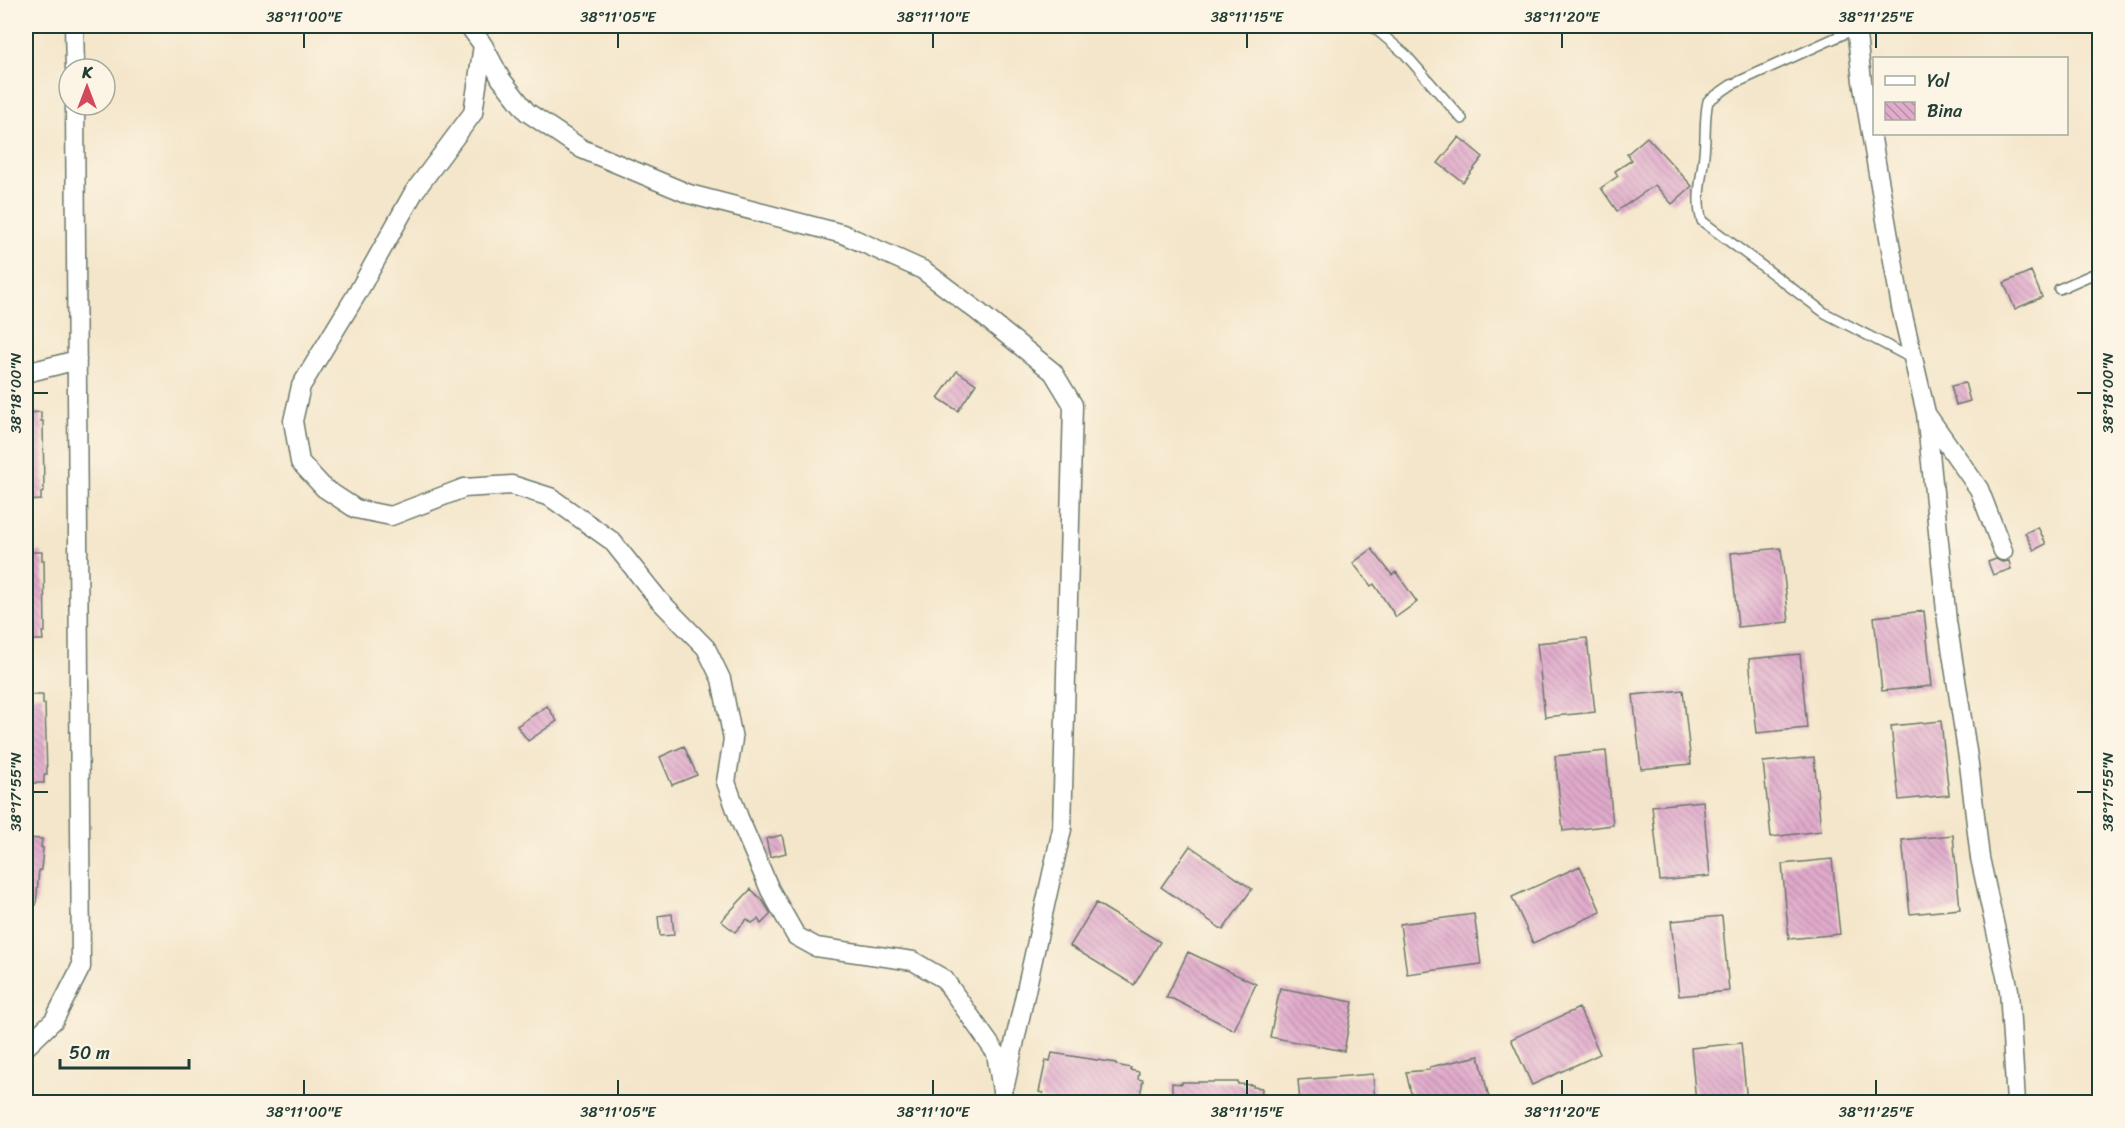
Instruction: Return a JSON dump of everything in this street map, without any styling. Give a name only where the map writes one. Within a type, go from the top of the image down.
[{"type":"street","points":[[75,26],[75,57]]},
{"type":"street","points":[[469,26],[483,45],[501,79],[527,112],[582,149],[689,194],[843,234],[923,270],[976,309],[1053,372],[1073,405],[1062,829],[1002,1100]]},
{"type":"street","points":[[1857,27],[1862,81],[1901,307],[1926,414],[1947,621],[1970,764],[1980,858],[2009,990],[2016,1102]]},
{"type":"street","points":[[483,45],[473,113],[414,192],[358,292],[301,386],[293,421],[300,462],[324,488],[356,509],[391,516],[464,488],[512,485],[550,497],[612,541],[659,600],[706,648],[721,680],[733,739],[726,782],[770,890],[796,936],[816,947],[913,961],[944,979],[996,1053],[1002,1100]]},
{"type":"street","points":[[26,1047],[54,1020],[81,967],[75,117]]},
{"type":"street","points":[[26,373],[77,360]]},
{"type":"street","points":[[1926,414],[1979,489],[2003,550]]},
{"type":"lane","points":[[1372,26],[1405,54],[1462,119]]},
{"type":"lane","points":[[1857,27],[1731,85],[1708,101],[1699,211],[1702,221],[1826,313],[1913,359]]},
{"type":"lane","points":[[2059,289],[2100,271]]},
{"type":"building","points":[[1459,137],[1483,157],[1463,182],[1438,163]]},
{"type":"building","points":[[1647,137],[1692,186],[1672,204],[1655,185],[1617,211],[1601,188],[1618,176],[1615,171],[1632,160],[1627,154]]},
{"type":"building","points":[[2031,271],[2042,297],[2015,309],[2004,283]]},
{"type":"building","points":[[957,371],[976,384],[958,411],[938,398]]},
{"type":"building","points":[[1965,383],[1970,401],[1956,405],[1951,386]]},
{"type":"building","points":[[41,412],[44,492],[41,493],[41,500],[26,501],[26,413]]},
{"type":"building","points":[[2038,527],[2046,544],[2034,550],[2025,533]]},
{"type":"building","points":[[1781,548],[1789,622],[1738,627],[1731,553]]},
{"type":"building","points":[[1372,549],[1392,575],[1396,572],[1417,602],[1396,617],[1374,584],[1371,586],[1353,563]]},
{"type":"building","points":[[26,552],[42,552],[42,560],[44,560],[45,632],[42,632],[43,640],[26,640]]},
{"type":"building","points":[[1996,559],[2002,562],[2009,561],[2011,569],[1993,575],[1988,562]]},
{"type":"building","points":[[1924,611],[1932,686],[1882,691],[1874,617]]},
{"type":"building","points":[[1587,638],[1595,712],[1545,717],[1537,643]]},
{"type":"building","points":[[1800,654],[1807,728],[1757,733],[1749,659]]},
{"type":"building","points":[[1683,690],[1691,764],[1641,769],[1633,695]]},
{"type":"building","points":[[26,695],[43,695],[43,704],[45,704],[47,775],[44,775],[44,783],[26,783]]},
{"type":"building","points":[[547,706],[557,721],[528,741],[517,726]]},
{"type":"building","points":[[1941,721],[1949,795],[1899,800],[1891,726]]},
{"type":"building","points":[[684,746],[697,775],[672,785],[660,757]]},
{"type":"building","points":[[1606,751],[1613,825],[1563,831],[1555,756]]},
{"type":"building","points":[[1814,757],[1821,831],[1771,837],[1763,762]]},
{"type":"building","points":[[1703,801],[1710,876],[1660,881],[1652,806]]},
{"type":"building","points":[[782,835],[786,853],[770,857],[766,839]]},
{"type":"building","points":[[1953,835],[1960,909],[1910,914],[1902,840]]},
{"type":"building","points":[[26,838],[42,839],[41,870],[39,870],[36,905],[26,905]]},
{"type":"building","points":[[1190,846],[1252,889],[1223,930],[1161,887]]},
{"type":"building","points":[[1832,859],[1840,934],[1789,939],[1782,864]]},
{"type":"building","points":[[1580,866],[1601,912],[1533,943],[1512,897]]},
{"type":"building","points":[[751,889],[763,901],[771,914],[761,924],[758,919],[752,923],[747,919],[735,932],[721,921]]},
{"type":"building","points":[[1096,903],[1160,942],[1134,985],[1070,946]]},
{"type":"building","points":[[672,914],[674,935],[660,936],[658,916]]},
{"type":"building","points":[[1474,914],[1481,964],[1407,974],[1400,924]]},
{"type":"building","points":[[1722,916],[1729,991],[1679,996],[1671,921]]},
{"type":"building","points":[[1188,952],[1256,984],[1234,1030],[1173,999],[1166,998]]},
{"type":"building","points":[[1280,988],[1353,1002],[1344,1051],[1270,1037]]},
{"type":"building","points":[[1579,1008],[1600,1054],[1532,1085],[1511,1039]]},
{"type":"building","points":[[1741,1043],[1747,1102],[1696,1102],[1691,1048]]},
{"type":"building","points":[[1052,1053],[1116,1063],[1116,1065],[1139,1072],[1138,1079],[1143,1080],[1139,1102],[1060,1102],[1042,1099],[1043,1093],[1039,1092],[1046,1060],[1050,1061]]},
{"type":"building","points":[[1479,1056],[1490,1102],[1413,1102],[1406,1072],[1429,1070],[1430,1067]]},
{"type":"building","points":[[1373,1074],[1375,1102],[1300,1102],[1298,1080]]},
{"type":"building","points":[[1182,1082],[1238,1082],[1238,1084],[1253,1085],[1253,1087],[1262,1088],[1261,1102],[1172,1102],[1172,1083],[1182,1084]]}]
